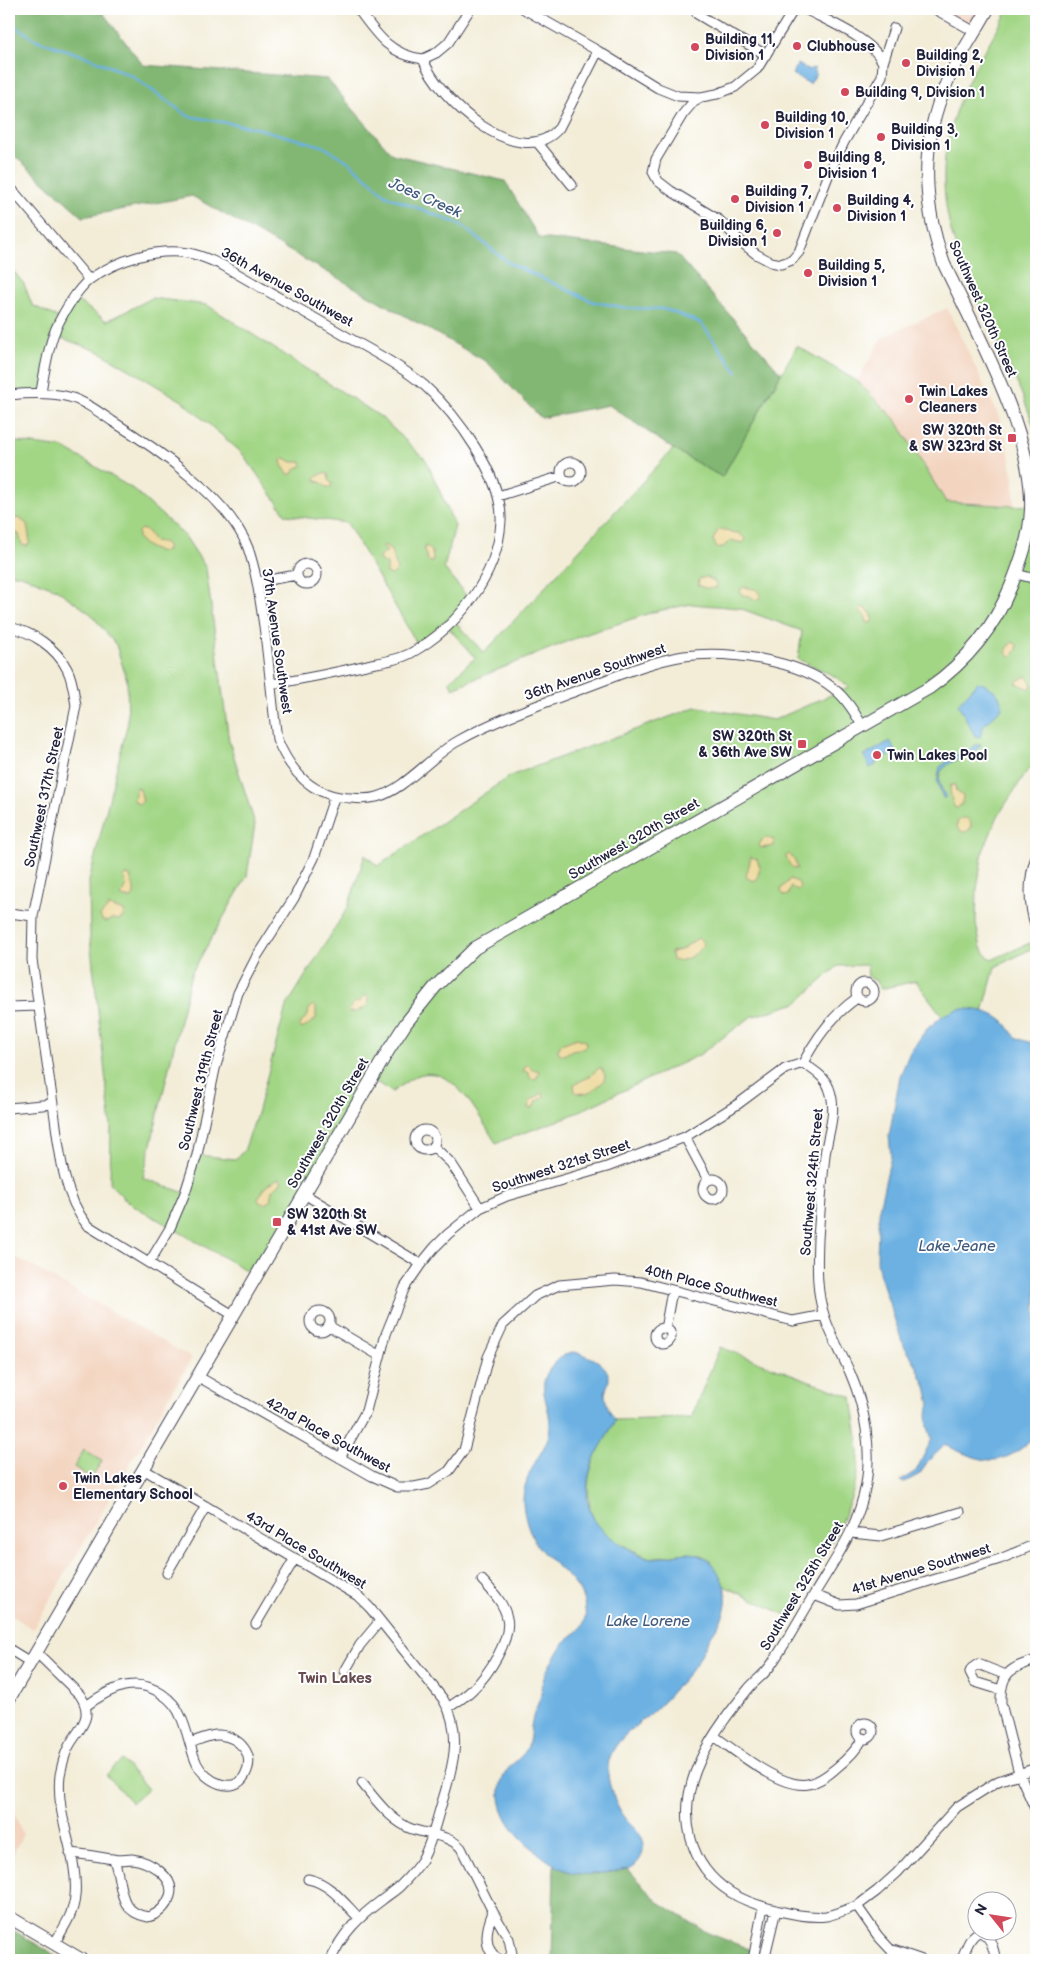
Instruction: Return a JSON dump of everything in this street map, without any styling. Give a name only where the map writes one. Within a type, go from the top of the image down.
[{"type":"main road","name":"Southwest 320th Street","points":[[9,1699],[388,1051],[406,1023],[435,987],[475,948],[929,688],[965,659],[995,620],[1016,574],[1030,523],[1031,507],[1027,466],[1018,430],[999,381],[944,264],[933,231],[927,199],[926,181],[928,150],[938,108],[948,80],[988,9]]},
{"type":"main road","points":[[9,1917],[82,1960]]},
{"type":"street","points":[[358,9],[390,47],[404,55],[423,59],[436,53],[448,43],[470,9]]},
{"type":"street","points":[[524,9],[678,96],[717,94],[735,87],[752,74],[778,37],[794,9]]},
{"type":"street","points":[[701,96],[689,106],[679,120],[655,162],[653,168],[655,177],[666,188],[719,220],[752,251],[778,264],[789,262],[799,252],[830,171],[884,70],[883,62],[877,52],[863,41],[805,9]]},
{"type":"street","points":[[935,9],[975,32]]},
{"type":"street","points":[[697,14],[766,55]]},
{"type":"street","points":[[883,62],[894,28]]},
{"type":"street","points":[[423,59],[437,85],[461,110],[506,138],[522,143],[537,142],[551,135],[561,125],[598,51]]},
{"type":"street","points":[[537,142],[572,185]]},
{"type":"street","points":[[9,186],[90,280]]},
{"type":"street","name":"36th Avenue Southwest","points":[[42,392],[46,361],[53,335],[73,298],[90,280],[122,261],[158,253],[186,253],[203,256],[224,266],[398,366],[424,386],[449,410],[467,434],[485,464],[498,496],[501,520],[497,549],[486,576],[454,621],[410,654],[351,669],[271,684]]},
{"type":"street","name":"37th Avenue Southwest","points":[[9,394],[42,392],[70,398],[99,412],[145,442],[204,489],[230,518],[242,534],[258,582],[276,739],[284,757],[296,773],[313,788],[334,798]]},
{"type":"street","points":[[498,496],[562,476]]},
{"type":"street","points":[[1016,574],[1036,579]]},
{"type":"street","points":[[258,582],[296,575]]},
{"type":"street","name":"Southwest 317th Street","points":[[9,627],[19,629],[34,636],[51,649],[67,669],[73,686],[76,706],[33,916],[32,960],[59,1149],[72,1200],[78,1213],[87,1225],[103,1237],[233,1315]]},
{"type":"street","name":"36th Avenue Southwest","points":[[334,798],[365,799],[378,797],[392,791],[429,760],[456,741],[498,721],[654,663],[685,656],[752,657],[796,669],[833,687],[850,705],[863,726]]},
{"type":"street","name":"Southwest 319th Street","points":[[149,1263],[170,1228],[185,1193],[197,1155],[215,1069],[238,993],[257,956],[294,898],[314,858],[334,798]]},
{"type":"street","points":[[1036,857],[1030,892],[1036,927]]},
{"type":"street","points":[[9,913],[33,916]]},
{"type":"street","points":[[803,1063],[816,1039],[849,1004],[858,998]]},
{"type":"street","points":[[9,1007],[38,1006]]},
{"type":"street","name":"Southwest 321st Street","points":[[340,1458],[366,1411],[386,1334],[395,1310],[406,1287],[421,1264],[441,1241],[480,1208],[507,1196],[607,1167],[685,1137],[738,1104],[785,1068],[803,1063]]},
{"type":"street","name":"Southwest 324th Street","points":[[803,1063],[815,1071],[828,1085],[833,1101],[833,1120],[826,1153],[818,1240],[818,1281],[824,1315]]},
{"type":"street","points":[[9,1108],[53,1104]]},
{"type":"street","points":[[685,1137],[708,1180]]},
{"type":"street","points":[[433,1146],[451,1163],[480,1208]]},
{"type":"street","points":[[304,1194],[421,1264]]},
{"type":"street","name":"40th Place Southwest","points":[[449,1471],[464,1450],[484,1370],[494,1342],[503,1325],[535,1296],[559,1285],[615,1280],[642,1282],[793,1321],[824,1315]]},
{"type":"street","points":[[665,1328],[672,1291]]},
{"type":"street","name":"Southwest 325th Street","points":[[763,1907],[740,1898],[722,1887],[706,1871],[694,1850],[686,1823],[687,1799],[692,1778],[704,1752],[751,1686],[768,1669],[784,1647],[851,1533],[866,1483],[867,1434],[852,1377],[824,1315]]},
{"type":"street","points":[[329,1326],[380,1356]]},
{"type":"street","name":"42nd Place Southwest","points":[[197,1376],[381,1481],[406,1488],[429,1484],[449,1471]]},
{"type":"street","name":"43rd Place Southwest","points":[[143,1469],[358,1596],[449,1707]]},
{"type":"street","points":[[167,1573],[206,1506]]},
{"type":"street","points":[[851,1533],[881,1536],[960,1512]]},
{"type":"street","name":"41st Avenue Southwest","points":[[814,1595],[840,1605],[856,1604],[1000,1559],[1036,1544]]},
{"type":"street","points":[[256,1624],[295,1558]]},
{"type":"street","points":[[331,1960],[338,1944],[359,1918],[404,1882],[421,1861],[433,1835],[450,1777],[455,1749],[454,1727],[449,1707],[467,1695],[478,1684],[500,1650],[507,1632],[508,1619],[504,1608],[482,1580]]},
{"type":"street","points":[[345,1671],[366,1636],[380,1621]]},
{"type":"street","points":[[9,1649],[33,1657],[80,1696],[86,1706],[85,1722],[67,1751],[61,1773],[60,1801],[76,1895],[70,1916],[54,1944]]},
{"type":"street","points":[[1036,1660],[1017,1666],[1003,1683],[1001,1702],[1019,1774],[1036,1811]]},
{"type":"street","points":[[978,1664],[1003,1683],[975,1682],[970,1672],[978,1664]]},
{"type":"street","points":[[86,1706],[114,1688],[134,1684],[145,1686],[164,1696],[176,1708],[199,1766],[205,1774],[226,1785],[235,1785],[246,1774],[249,1763],[248,1754],[236,1741],[218,1735],[190,1743]]},
{"type":"street","points":[[714,1736],[775,1776],[795,1785],[809,1784],[824,1778],[840,1765],[863,1738]]},
{"type":"street","points":[[753,1960],[763,1907],[809,1916],[827,1916],[857,1906],[897,1873],[957,1807],[998,1781],[1036,1768]]},
{"type":"street","points":[[362,1783],[394,1819],[411,1828],[454,1842],[462,1848],[511,1945],[512,1954],[507,1960]]},
{"type":"street","points":[[70,1854],[88,1854],[114,1860],[133,1860],[148,1864],[169,1881],[170,1894],[167,1904],[161,1910],[148,1917],[132,1910],[123,1897],[114,1860]]},
{"type":"street","points":[[308,1879],[317,1880],[326,1886],[359,1918]]},
{"type":"street","points":[[857,1906],[878,1936],[890,1949],[922,1960]]},
{"type":"street","points":[[764,1960],[776,1910]]},
{"type":"street","points":[[493,1912],[488,1928],[487,1942],[491,1953],[500,1960]]},
{"type":"street","points":[[961,1960],[968,1949],[971,1938],[974,1934],[980,1932],[991,1941],[996,1960]]},
{"type":"shaded area","points":[[935,9],[988,9],[975,32]]},
{"type":"shaded area","points":[[947,308],[1000,419],[1006,437],[1014,481],[1014,506],[946,502],[896,420],[857,381],[883,337]]},
{"type":"shaded area","name":"Twin Lakes Elementary School","points":[[9,1253],[192,1358],[33,1629],[9,1614]]},
{"type":"shaded area","points":[[9,1802],[23,1834],[9,1862]]},
{"type":"green space","points":[[9,9],[100,9],[143,65],[327,79],[392,154],[505,181],[539,238],[676,254],[781,373],[722,477],[673,449],[609,405],[541,418],[487,362],[192,196],[83,217],[9,151]]},
{"type":"green space","points":[[1009,9],[1036,9],[1036,434],[1022,394],[968,280],[954,241],[945,201],[945,160],[954,116],[971,75]]},
{"type":"green space","points":[[9,266],[24,284],[32,305],[61,319],[73,298],[107,321],[152,298],[207,305],[381,417],[426,460],[455,526],[444,568],[470,600],[454,621],[484,653],[673,449],[722,477],[797,346],[857,381],[896,420],[946,502],[1014,506],[1036,505],[1036,764],[1027,771],[998,816],[983,851],[977,889],[976,924],[981,948],[991,960],[1030,943],[1033,948],[995,967],[983,1012],[962,1010],[942,1016],[916,981],[880,989],[876,981],[868,977],[867,965],[838,966],[797,1003],[751,1017],[699,1055],[565,1118],[496,1143],[465,1096],[455,1085],[444,1078],[432,1074],[419,1075],[392,1092],[371,1079],[256,1276],[129,1203],[110,1184],[111,1127],[90,939],[89,881],[128,722],[127,680],[116,645],[91,614],[56,589],[21,575],[9,573],[9,441],[64,448],[133,489],[185,536],[206,568],[229,741],[255,824],[247,876],[191,974],[143,1178],[185,1193],[197,1155],[235,1159],[244,1151],[256,1117],[286,1007],[348,907],[365,855],[378,866],[510,776],[696,707],[774,720],[849,687],[834,676],[798,659],[802,631],[739,608],[691,604],[653,612],[581,636],[453,688],[449,681],[475,658],[448,627],[419,647],[347,523],[286,515],[242,453],[182,401],[100,352],[53,335],[41,392],[9,395]]},
{"type":"green space","points":[[720,1347],[852,1397],[859,1451],[857,1473],[852,1494],[834,1537],[786,1615],[724,1586],[710,1561],[701,1555],[687,1553],[650,1558],[630,1549],[607,1536],[600,1529],[590,1509],[589,1476],[595,1457],[615,1420],[691,1418]]},
{"type":"green space","points":[[84,1450],[102,1461],[91,1478],[74,1467]]},
{"type":"green space","points":[[122,1760],[148,1789],[132,1803],[106,1775]]},
{"type":"green space","points":[[554,1864],[570,1873],[598,1874],[628,1869],[657,1901],[708,1933],[778,1960],[552,1960]]},
{"type":"green space","points":[[9,1928],[63,1960],[9,1960]]},
{"type":"sand","points":[[285,458],[292,462],[301,462],[302,466],[296,468],[293,474],[288,474],[281,460]]},
{"type":"sand","points":[[324,473],[328,474],[332,484],[331,487],[326,487],[315,480],[316,477]]},
{"type":"sand","points":[[19,518],[27,524],[30,542],[27,546],[22,545],[19,534],[11,532],[12,522],[14,519]]},
{"type":"sand","points":[[141,529],[147,531],[154,541],[167,545],[167,551],[151,549],[144,544],[138,538],[138,532]]},
{"type":"sand","points":[[722,529],[739,533],[746,540],[742,543],[731,540],[723,547],[717,548],[713,540],[718,530]]},
{"type":"sand","points":[[384,545],[392,552],[397,570],[392,575],[387,573],[387,564],[379,560],[380,556],[387,551],[383,547]]},
{"type":"sand","points":[[425,546],[432,552],[432,562],[428,561],[424,550]]},
{"type":"sand","points":[[706,577],[714,581],[717,585],[716,588],[705,588],[698,585],[699,579]]},
{"type":"sand","points":[[743,587],[755,589],[761,598],[756,600],[742,595],[740,591]]},
{"type":"sand","points":[[862,607],[871,613],[873,619],[871,623],[867,622],[865,616],[859,610]]},
{"type":"sand","points":[[1013,642],[1017,645],[1017,650],[1009,657],[1006,652],[1009,645]]},
{"type":"sand","points":[[1026,676],[1032,684],[1030,689],[1016,683]]},
{"type":"sand","points":[[951,785],[955,785],[956,791],[963,796],[962,804],[957,808],[955,808],[952,800]]},
{"type":"sand","points":[[136,787],[140,789],[143,801],[139,804],[134,801]]},
{"type":"sand","points":[[964,818],[969,820],[971,825],[969,830],[964,832],[959,830],[957,825],[959,820]]},
{"type":"sand","points":[[767,838],[774,840],[774,846],[761,848],[759,845],[762,840]]},
{"type":"sand","points":[[788,854],[795,860],[797,869],[793,868],[788,862],[786,856]]},
{"type":"sand","points":[[751,857],[757,859],[760,867],[757,879],[753,881],[746,877]]},
{"type":"sand","points":[[126,875],[130,876],[134,887],[132,898],[121,896],[126,885],[124,878]]},
{"type":"sand","points":[[790,879],[798,882],[800,887],[798,890],[791,887],[788,895],[785,896],[781,889]]},
{"type":"sand","points":[[109,906],[124,911],[124,916],[119,920],[112,919],[106,922],[102,920],[100,916]]},
{"type":"sand","points":[[698,938],[703,943],[702,947],[695,954],[686,959],[672,960],[671,952],[681,950]]},
{"type":"sand","points":[[365,995],[369,998],[368,1005],[356,1012],[350,1012],[349,1009],[353,1003],[361,1001]]},
{"type":"sand","points":[[313,1005],[316,1008],[316,1019],[304,1028],[300,1028],[299,1025],[308,1015],[309,1008]]},
{"type":"sand","points":[[577,1038],[585,1041],[585,1048],[572,1050],[564,1055],[559,1053],[558,1050],[561,1044]]},
{"type":"sand","points":[[526,1065],[529,1065],[532,1070],[538,1070],[539,1073],[536,1079],[530,1078],[528,1072],[523,1071]]},
{"type":"sand","points":[[601,1068],[605,1075],[604,1081],[587,1093],[575,1092],[574,1084],[589,1077]]},
{"type":"sand","points":[[543,1093],[544,1097],[536,1102],[533,1108],[529,1109],[531,1100]]},
{"type":"sand","points":[[279,1178],[282,1182],[272,1190],[270,1201],[264,1204],[259,1202],[258,1198],[268,1184]]},
{"type":"water","points":[[798,64],[808,70],[814,68],[816,74],[810,84],[792,74]]},
{"type":"water","points":[[978,682],[987,685],[995,691],[1002,703],[1002,708],[984,725],[980,737],[975,736],[958,704]]},
{"type":"water","name":"Twin Lakes Pool","points":[[890,741],[897,753],[893,753],[875,763],[876,765],[870,768],[864,756]]},
{"type":"water","points":[[975,745],[981,745],[947,765],[942,770],[939,777],[940,785],[946,794],[945,798],[943,798],[937,782],[940,767],[956,755],[973,748]]},
{"type":"water","name":"Lake Jeane","points":[[958,1009],[976,1010],[993,1015],[1005,1023],[1015,1036],[1036,1045],[1036,1436],[1013,1454],[993,1460],[972,1456],[945,1445],[927,1462],[920,1474],[905,1482],[900,1481],[916,1471],[932,1439],[928,1427],[927,1414],[930,1404],[926,1387],[915,1363],[903,1344],[880,1276],[877,1263],[880,1204],[891,1156],[889,1136],[900,1076],[910,1052],[926,1030],[942,1016]]},
{"type":"water","name":"Lake Lorene","points":[[574,1352],[591,1357],[605,1368],[609,1379],[605,1392],[606,1400],[615,1420],[591,1468],[587,1487],[589,1508],[598,1525],[614,1540],[645,1556],[656,1558],[686,1553],[702,1556],[718,1572],[726,1595],[725,1612],[692,1669],[657,1708],[626,1734],[610,1758],[608,1778],[611,1789],[621,1812],[641,1838],[643,1852],[639,1861],[628,1869],[598,1874],[566,1871],[544,1858],[515,1831],[503,1811],[500,1801],[502,1780],[508,1769],[524,1753],[528,1746],[532,1720],[540,1698],[545,1675],[563,1644],[582,1626],[585,1615],[582,1597],[577,1587],[538,1546],[532,1536],[523,1507],[524,1490],[527,1481],[549,1434],[550,1424],[544,1381],[548,1372],[560,1358],[565,1354]]},
{"type":"waterway","name":"Joes Creek","points":[[9,22],[36,40],[90,58],[132,76],[188,116],[256,128],[322,146],[349,162],[387,196],[461,225],[509,263],[594,302],[627,308],[664,309],[701,323],[737,372]]},
{"type":"place","name":"Clubhouse","points":[[797,46]]},
{"type":"place","name":"Building 11, Division 1","points":[[695,47]]},
{"type":"place","name":"Building 2, Division 1","points":[[906,63]]},
{"type":"place","name":"Building 9, Division 1","points":[[845,92]]},
{"type":"place","name":"Building 10, Division 1","points":[[765,125]]},
{"type":"place","name":"Building 3, Division 1","points":[[881,137]]},
{"type":"place","name":"Building 8, Division 1","points":[[808,165]]},
{"type":"place","name":"Building 7, Division 1","points":[[735,199]]},
{"type":"place","name":"Building 4, Division 1","points":[[837,208]]},
{"type":"place","name":"Building 6, Division 1","points":[[777,233]]},
{"type":"place","name":"Building 5, Division 1","points":[[808,273]]},
{"type":"place","name":"Twin Lakes Cleaners","points":[[909,399]]},
{"type":"place","name":"SW 320th St & SW 323rd St","points":[[1012,438]]},
{"type":"place","name":"SW 320th St & 36th Ave SW","points":[[802,744]]},
{"type":"place","name":"Twin Lakes Pool","points":[[877,755]]},
{"type":"place","name":"SW 320th St & 41st Ave SW","points":[[277,1222]]},
{"type":"place","name":"Twin Lakes Elementary School","points":[[63,1486]]},
{"type":"district","name":"Twin Lakes","points":[[335,1678]]}]
